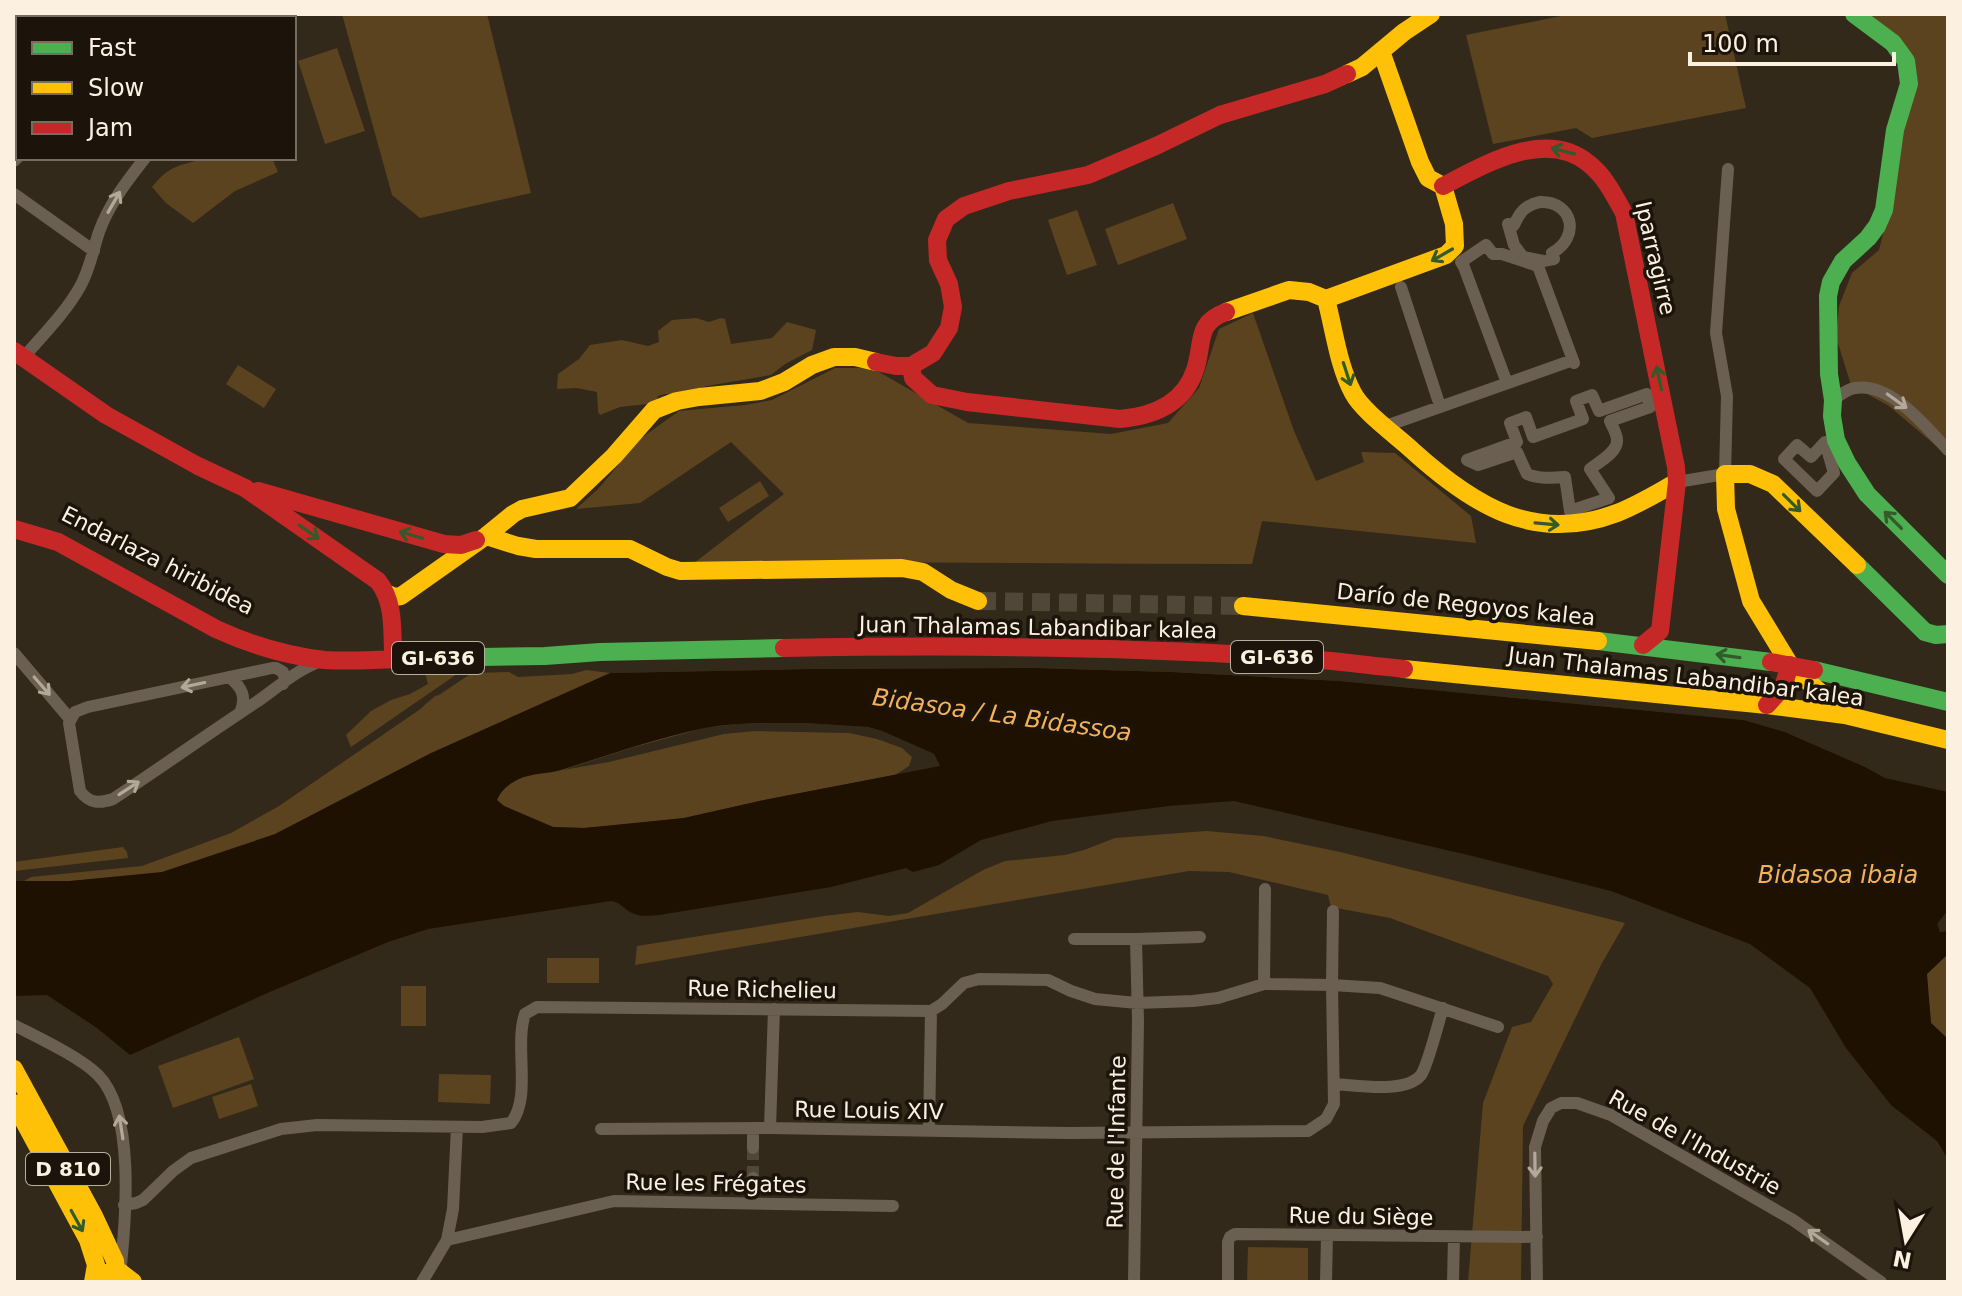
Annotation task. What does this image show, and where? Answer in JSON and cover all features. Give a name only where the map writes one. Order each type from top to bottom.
[{"type":"street","points":[[388,594],[401,596],[522,509],[570,498],[614,456],[654,410],[699,397],[760,391],[834,357],[855,357],[911,366],[933,353],[949,328],[953,307],[949,284],[938,260],[937,240],[946,219],[953,212],[1009,191],[1088,175],[1220,115],[1325,84],[1362,67],[1431,14]]},
{"type":"street","points":[[1854,14],[1893,43],[1906,61],[1909,84],[1895,130],[1884,210],[1868,238],[1843,261],[1831,282],[1828,296],[1829,374],[1836,440],[1867,494],[1948,575]]},
{"type":"street","points":[[911,366],[913,378],[932,395],[967,402],[1120,419],[1143,417],[1166,407],[1185,389],[1195,371],[1204,329],[1213,317],[1289,290],[1309,292],[1326,299],[1450,253],[1455,245],[1454,225],[1443,186],[1428,178],[1420,162],[1381,51]]},
{"type":"street","name":"Iparragirre","points":[[1443,186],[1478,168],[1535,148],[1553,148],[1587,160],[1616,194],[1624,213],[1674,453],[1677,482],[1660,631]]},
{"type":"street","points":[[143,160],[107,214],[80,287],[55,320],[19,354],[106,415],[198,466],[245,488],[444,544],[461,545],[486,536],[518,547],[539,549],[630,549],[666,568],[680,571],[902,568],[923,572],[951,590],[978,601]]},
{"type":"street","points":[[1728,169],[1716,333],[1727,396],[1726,509],[1751,601],[1788,680],[1767,705]]},
{"type":"street","points":[[14,194],[94,251]]},
{"type":"street","points":[[1547,202],[1557,205],[1568,217],[1571,229],[1564,245],[1552,253],[1554,259],[1543,261],[1523,257],[1514,245],[1508,224],[1514,225],[1520,213],[1532,204],[1547,202]]},
{"type":"street","points":[[1386,426],[1573,362],[1538,266],[1493,254],[1486,245],[1461,262],[1507,383]]},
{"type":"street","points":[[1401,287],[1438,400]]},
{"type":"street","points":[[1326,299],[1354,396],[1415,453],[1477,503],[1517,520],[1579,525],[1614,515],[1677,482],[1725,474],[1760,475],[1773,484],[1925,632],[1948,634]]},
{"type":"street","points":[[1833,400],[1846,390],[1858,387],[1887,394],[1909,410],[1948,450]]},
{"type":"street","points":[[1647,394],[1650,407],[1610,421],[1617,445],[1590,469],[1609,498],[1570,511],[1565,477],[1533,477],[1527,474],[1517,452],[1478,465],[1467,460],[1517,442],[1510,423],[1518,419],[1526,417],[1533,437],[1583,419],[1576,401],[1592,395],[1599,411],[1647,394]]},
{"type":"street","points":[[1825,442],[1834,473],[1817,491],[1784,459],[1797,445],[1811,457],[1825,442]]},
{"type":"street","points":[[245,488],[378,581],[388,594],[391,606],[393,651]]},
{"type":"street","name":"Endarlaza hiribidea","points":[[14,520],[50,530],[221,622],[277,647]]},
{"type":"street","name":"Endarlaza hiribidea","points":[[14,529],[58,542],[236,638],[277,647]]},
{"type":"street","name":"Darío de Regoyos kalea","points":[[1243,606],[1684,650],[1814,670],[1948,702]]},
{"type":"street","points":[[1643,645],[1660,631],[1684,650]]},
{"type":"street","name":"Juan Thalamas Labandibar kalea","points":[[277,647],[600,652]]},
{"type":"street","name":"Juan Thalamas Labandibar kalea","points":[[277,647],[297,656],[328,660],[806,648],[1012,647],[1203,652],[1767,705],[1845,715],[1948,740]]},
{"type":"street","points":[[14,653],[70,719]]},
{"type":"street","points":[[283,684],[283,672],[276,668],[75,712],[69,723],[80,791],[86,799],[103,802],[113,799],[188,750],[283,684],[309,665],[328,660]]},
{"type":"street","points":[[1781,664],[1845,715]]},
{"type":"street","points":[[229,677],[243,692],[240,713]]},
{"type":"street","points":[[1264,984],[1265,889]]},
{"type":"street","name":"Rue Louis XIV","points":[[601,1129],[1136,1133],[1308,1131],[1326,1119],[1334,1104],[1333,911]]},
{"type":"street","points":[[1074,939],[1200,937]]},
{"type":"street","name":"Rue de l'Infante","points":[[1134,1282],[1136,939]]},
{"type":"street","points":[[929,1130],[931,1011],[964,983],[979,979],[1048,980],[1095,999],[1137,1003],[1218,998],[1264,984],[1380,988],[1498,1027]]},
{"type":"street","name":"Rue Richelieu","points":[[124,1205],[143,1200],[191,1158],[281,1129],[317,1125],[482,1127],[511,1123],[518,1115],[521,1088],[522,1024],[525,1014],[537,1007],[931,1011]]},
{"type":"street","points":[[1334,1084],[1391,1087],[1412,1083],[1422,1073],[1443,1008]]},
{"type":"street","points":[[770,1128],[774,1009]]},
{"type":"street","points":[[14,1025],[81,1063],[105,1083],[121,1120],[124,1159],[123,1275],[105,1272],[93,1281]]},
{"type":"street","name":"D 810","points":[[14,1069],[123,1275]]},
{"type":"street","name":"D 810","points":[[14,1103],[88,1240],[96,1265],[93,1281]]},
{"type":"street","name":"Rue de l'Industrie","points":[[1537,1282],[1535,1147],[1543,1121],[1551,1108],[1561,1103],[1577,1103],[1611,1115],[1793,1220],[1881,1282]]},
{"type":"street","points":[[422,1282],[447,1240],[453,1209],[457,1127]]},
{"type":"street","points":[[753,1128],[753,1148]]},
{"type":"street","points":[[751,1203],[753,1178]]},
{"type":"street","name":"Rue les Frégates","points":[[447,1240],[614,1201],[893,1206]]},
{"type":"street","name":"Rue du Siège","points":[[1228,1282],[1228,1242],[1235,1234],[1537,1237]]},
{"type":"street","points":[[1326,1282],[1327,1235]]},
{"type":"street","points":[[1453,1282],[1454,1237]]},
{"type":"shaded area","points":[[342,14],[487,14],[531,193],[420,218],[392,195]]},
{"type":"shaded area","points":[[1571,14],[1725,14],[1746,108],[1592,138],[1576,128],[1493,144],[1466,35]]},
{"type":"shaded area","points":[[1858,14],[1948,14],[1948,456],[1889,406],[1851,385],[1836,337],[1839,306],[1852,273],[1879,250],[1891,203],[1912,71]]},
{"type":"shaded area","points":[[337,48],[365,131],[325,144],[298,61]]},
{"type":"shaded area","points":[[199,160],[273,160],[278,172],[235,191],[193,223],[166,203],[152,187],[170,170]]},
{"type":"shaded area","points":[[1173,203],[1187,239],[1118,265],[1105,229]]},
{"type":"shaded area","points":[[1077,210],[1097,265],[1067,275],[1048,220]]},
{"type":"shaded area","points":[[1253,313],[1294,431],[1316,481],[1364,462],[1361,452],[1395,453],[1471,516],[1476,543],[1262,521],[1252,564],[694,563],[784,494],[731,442],[640,503],[576,509],[599,488],[640,439],[679,411],[772,400],[835,368],[872,368],[968,423],[1111,434],[1168,423],[1199,388],[1219,329]]},
{"type":"shaded area","points":[[696,318],[709,322],[725,319],[731,344],[772,338],[787,322],[816,330],[812,350],[771,375],[679,394],[665,394],[658,396],[656,403],[620,407],[600,415],[597,392],[577,388],[557,389],[558,374],[579,359],[590,345],[622,340],[648,346],[659,342],[658,331],[672,320]]},
{"type":"shaded area","points":[[238,365],[276,389],[264,408],[226,384]]},
{"type":"shaded area","points":[[760,481],[769,496],[728,522],[719,508]]},
{"type":"shaded area","points":[[1035,668],[1340,681],[1744,720],[1785,732],[1863,766],[941,767],[934,754],[868,727],[804,723],[737,724],[704,728],[563,770],[724,734],[755,731],[849,733],[902,748],[912,757],[909,766],[895,775],[684,818],[584,828],[553,827],[504,806],[323,861],[70,881],[24,881],[31,877],[142,866],[231,833],[279,806],[472,673],[509,672],[518,677],[572,674],[586,670],[610,673]]},
{"type":"shaded area","points":[[460,672],[351,747],[346,735],[371,711],[428,684],[425,673]]},
{"type":"shaded area","points":[[1206,831],[1263,836],[1340,852],[1625,923],[1602,963],[1523,1126],[1521,1282],[1468,1282],[1483,1103],[1512,1027],[1531,1022],[1553,984],[1548,976],[1390,918],[1331,907],[1328,895],[1229,872],[1189,871],[635,965],[637,946],[824,916],[858,912],[889,916],[908,913],[983,870],[1005,861],[1065,855],[1115,838]]},
{"type":"shaded area","points":[[123,847],[128,858],[14,871],[14,862]]},
{"type":"shaded area","points":[[1948,954],[1948,1039],[1931,1023],[1926,974]]},
{"type":"shaded area","points":[[547,958],[599,958],[599,983],[547,983]]},
{"type":"shaded area","points":[[401,986],[426,986],[426,1026],[401,1026]]},
{"type":"shaded area","points":[[239,1037],[254,1079],[173,1108],[158,1066]]},
{"type":"shaded area","points":[[439,1074],[491,1075],[490,1104],[438,1102]]},
{"type":"shaded area","points":[[251,1084],[258,1106],[219,1119],[212,1097]]},
{"type":"shaded area","points":[[1248,1247],[1308,1248],[1308,1282],[1247,1282]]},
{"type":"water","name":"Bidasoa ibaia","points":[[1035,668],[1340,681],[1744,720],[1785,732],[1885,778],[1948,792],[1948,910],[1937,924],[1940,932],[1948,931],[1948,954],[1927,974],[1931,1023],[1948,1039],[1948,1159],[1937,1141],[1891,1105],[1846,1048],[1810,988],[1750,944],[1611,891],[1234,801],[1052,821],[981,840],[939,865],[913,872],[906,868],[831,887],[659,915],[636,915],[611,901],[428,929],[388,942],[272,991],[130,1055],[97,1028],[47,995],[14,996],[14,881],[70,881],[162,872],[275,834],[431,753],[610,673]],"holes":[[[767,723],[868,727],[934,754],[940,766],[684,818],[584,828],[553,827],[497,800],[506,787],[524,777],[561,770],[705,728]]]},
{"type":"tunnel","points":[[978,601],[1243,606]]},
{"type":"tunnel","points":[[753,1148],[753,1178]]},
{"type":"traffic: fast","points":[[1854,14],[1893,43],[1906,61],[1909,84],[1895,130],[1884,210],[1868,238],[1843,261],[1831,282],[1828,296],[1829,374],[1836,440],[1867,494],[1948,575]]},
{"type":"traffic: fast","points":[[1857,565],[1925,632],[1948,634]]},
{"type":"traffic: fast","points":[[1598,641],[1771,662]]},
{"type":"traffic: fast","points":[[419,658],[784,648]]},
{"type":"traffic: fast","points":[[1814,670],[1948,702]]},
{"type":"traffic: slow","points":[[1347,74],[1362,67],[1431,14]]},
{"type":"traffic: slow","points":[[1381,51],[1420,162],[1428,178],[1443,186]]},
{"type":"traffic: slow","points":[[1226,312],[1289,290],[1309,292],[1326,299],[1446,255],[1455,246],[1454,224],[1443,186]]},
{"type":"traffic: slow","points":[[1326,299],[1344,371],[1353,393],[1364,408],[1437,471],[1483,503],[1533,522],[1559,524],[1587,521],[1625,510],[1677,482]]},
{"type":"traffic: slow","points":[[388,594],[401,596],[522,509],[570,498],[614,456],[654,410],[699,397],[760,391],[834,357],[855,357],[876,362]]},
{"type":"traffic: slow","points":[[1845,715],[1790,665],[1751,601],[1726,509],[1725,474],[1750,474],[1773,484],[1857,565]]},
{"type":"traffic: slow","points":[[486,536],[536,549],[630,549],[680,571],[902,568],[923,572],[951,590],[978,601]]},
{"type":"traffic: slow","points":[[1243,606],[1598,641]]},
{"type":"traffic: slow","points":[[1404,669],[1845,715],[1948,740]]},
{"type":"traffic: slow","points":[[14,1069],[94,1216],[115,1261],[116,1271]]},
{"type":"traffic: slow","points":[[14,1103],[88,1240],[96,1265],[93,1282]]},
{"type":"traffic: slow","points":[[103,1273],[120,1272],[133,1282]]},
{"type":"traffic: jam","points":[[876,362],[911,366],[933,353],[949,328],[953,307],[949,284],[938,260],[937,240],[946,219],[964,206],[1009,191],[1088,175],[1220,115],[1325,84],[1347,74]]},
{"type":"traffic: jam","points":[[1443,186],[1496,160],[1534,149],[1553,149],[1571,153],[1594,168],[1609,186],[1624,213],[1677,482],[1660,631],[1643,645]]},
{"type":"traffic: jam","points":[[911,366],[913,378],[932,395],[967,402],[1120,419],[1144,415],[1166,406],[1183,392],[1195,370],[1205,328],[1226,312]]},
{"type":"traffic: jam","points":[[14,351],[106,415],[245,488],[378,581],[390,606],[393,651]]},
{"type":"traffic: jam","points":[[258,491],[444,544],[461,545],[476,540]]},
{"type":"traffic: jam","points":[[14,529],[58,542],[216,629],[256,645],[325,660],[419,658]]},
{"type":"traffic: jam","points":[[784,648],[971,647],[1158,651],[1298,658],[1404,669]]},
{"type":"traffic: jam","points":[[1771,662],[1814,670]]},
{"type":"traffic: jam","points":[[1767,705],[1783,687],[1790,665]]},
{"type":"water label","name":"Bidasoa / La Bidassoa","points":[[1002,715]]}]
